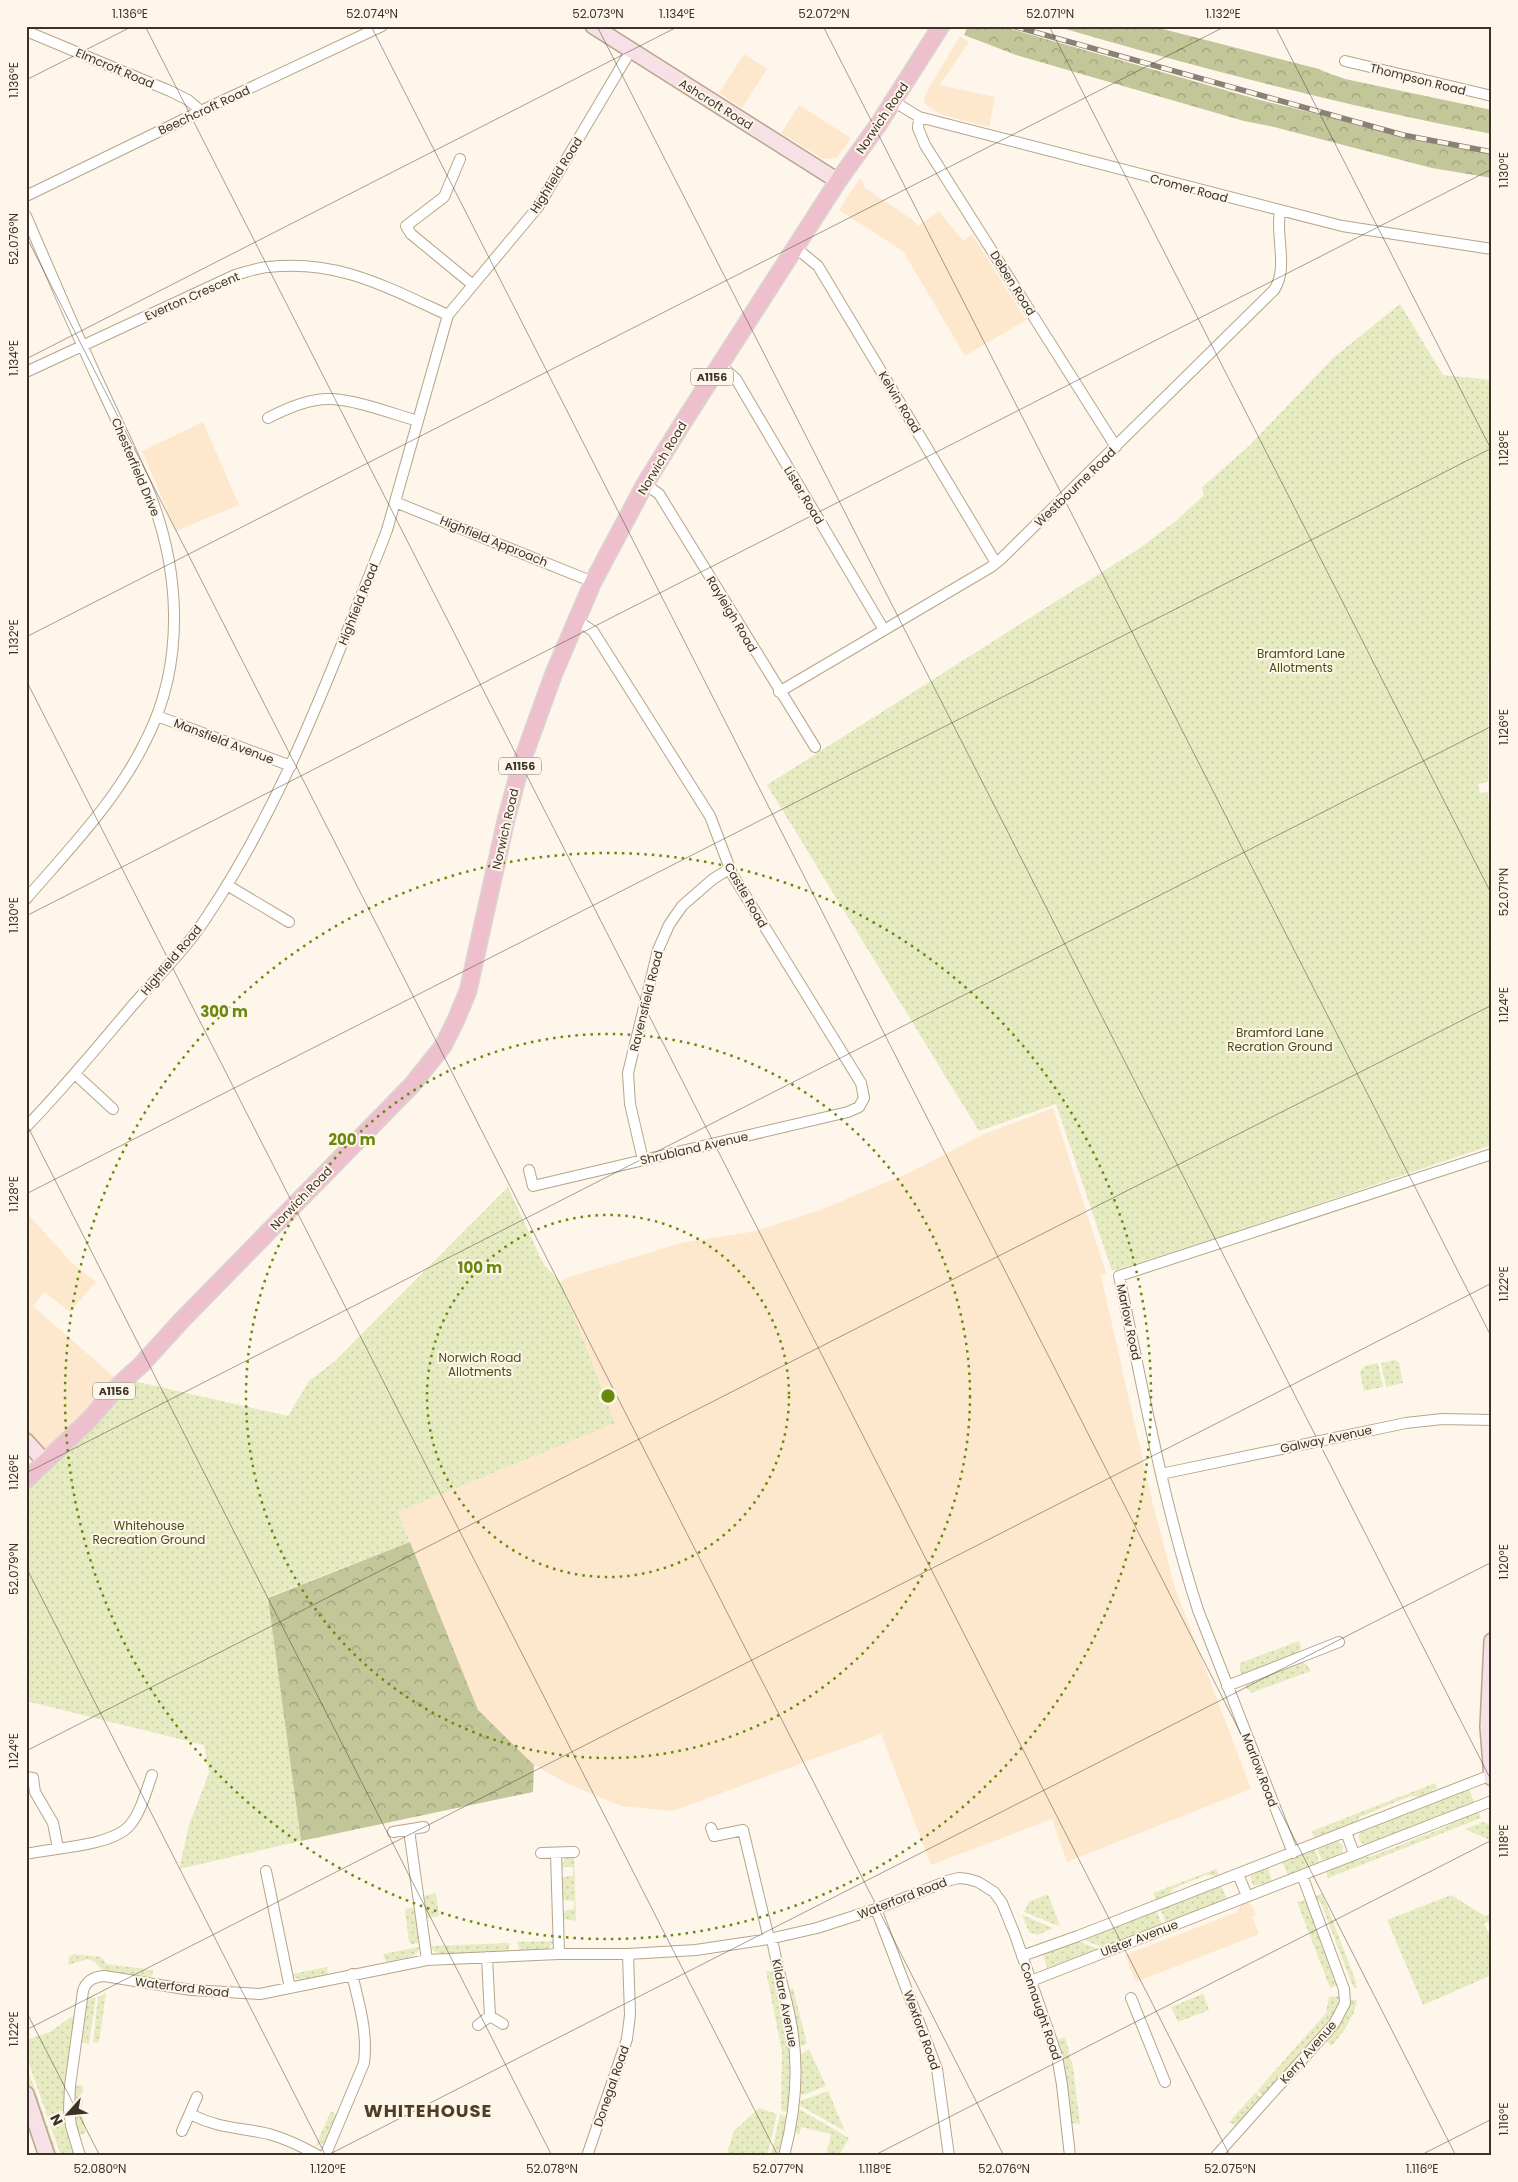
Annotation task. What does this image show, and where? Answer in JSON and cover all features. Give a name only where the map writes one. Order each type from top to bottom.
[{"type":"main road","name":"Norwich Road","points":[[26,1480],[88,1421],[120,1383],[141,1365],[182,1320],[412,1085],[443,1046],[462,1009],[471,981],[506,820],[526,749],[554,673],[593,582],[645,484],[719,364],[941,26]]},
{"type":"street","name":"Beechcroft Road","points":[[26,196],[201,110],[382,26]]},
{"type":"street","name":"Ashcroft Road","points":[[593,26],[838,181]]},
{"type":"street","name":"Elmcroft Road","points":[[26,31],[170,91],[188,100],[201,110]]},
{"type":"street","name":"Highfield Road","points":[[26,1127],[183,948],[207,917],[227,886],[291,766],[375,562],[395,502],[448,315],[538,208],[631,50]]},
{"type":"street","name":"Thompson Road","points":[[1344,61],[1492,96]]},
{"type":"street","name":"Cromer Road","points":[[893,101],[919,117],[1280,212],[1356,229],[1492,249]]},
{"type":"street","name":"Deben Road","points":[[919,117],[918,128],[925,145],[1116,447]]},
{"type":"street","points":[[460,159],[444,197],[406,226],[411,234],[473,285]]},
{"type":"street","name":"Westbourne Road","points":[[779,692],[996,563],[1274,290],[1281,274],[1278,224],[1280,212]]},
{"type":"street","name":"Chesterfield Drive","points":[[26,216],[82,346],[147,488],[168,554],[174,598],[174,641],[165,691],[157,716],[136,760],[122,783],[84,832],[26,898]]},
{"type":"street","name":"Kelvin Road","points":[[796,248],[818,266],[996,563]]},
{"type":"street","name":"Everton Crescent","points":[[26,372],[235,275],[266,267],[301,265],[333,268],[358,275],[448,315]]},
{"type":"street","name":"Lister Road","points":[[719,364],[736,379],[884,630]]},
{"type":"street","points":[[268,418],[284,409],[316,400],[332,399],[348,401],[418,422]]},
{"type":"street","name":"Rayleigh Road","points":[[645,484],[659,494],[814,747]]},
{"type":"street","name":"Highfield Approach","points":[[395,502],[593,582]]},
{"type":"street","name":"Castle Road","points":[[576,620],[593,630],[710,816],[729,869],[861,1083],[864,1098]]},
{"type":"street","name":"Mansfield Avenue","points":[[157,716],[291,766]]},
{"type":"street","name":"Ravensfield Road","points":[[643,1160],[630,1104],[628,1073],[658,950],[669,925],[682,906],[713,878],[729,869]]},
{"type":"street","points":[[227,886],[289,922]]},
{"type":"street","points":[[74,1074],[113,1109]]},
{"type":"street","name":"Shrubland Avenue","points":[[529,1170],[533,1186],[848,1112],[859,1107],[864,1098]]},
{"type":"street","name":"Marlow Road","points":[[1293,1853],[1190,1584],[1161,1474],[1119,1276],[1492,1154]]},
{"type":"street","name":"Galway Avenue","points":[[1161,1474],[1406,1423],[1442,1419],[1492,1420]]},
{"type":"street","points":[[26,1441],[45,1462]]},
{"type":"street","points":[[1491,1777],[1488,1718],[1492,1641]]},
{"type":"street","points":[[1228,1686],[1339,1642]]},
{"type":"street","points":[[26,1854],[111,1838],[126,1830],[132,1823],[152,1776]]},
{"type":"street","name":"Ulster Avenue","points":[[1022,1956],[1491,1777]]},
{"type":"street","points":[[26,1778],[33,1778],[35,1792],[53,1823],[58,1848]]},
{"type":"street","name":"Ulster Avenue","points":[[1031,1981],[1492,1801]]},
{"type":"street","points":[[393,1832],[424,1827]]},
{"type":"street","points":[[711,1828],[714,1836],[744,1830],[771,1939]]},
{"type":"street","points":[[409,1830],[427,1960]]},
{"type":"street","points":[[1346,1832],[1354,1854]]},
{"type":"street","points":[[540,1853],[574,1852]]},
{"type":"street","points":[[556,1853],[558,1954]]},
{"type":"street","points":[[266,1871],[290,1988]]},
{"type":"street","points":[[1238,1874],[1247,1896]]},
{"type":"street","name":"Kerry Avenue","points":[[1216,2156],[1334,2024],[1345,2002],[1344,1989],[1302,1875]]},
{"type":"street","name":"Waterford Road","points":[[80,2156],[69,2117],[71,2080],[83,1991],[85,1985],[91,1980],[104,1976],[191,1990],[260,1994],[427,1960],[696,1950],[771,1939],[818,1928],[959,1878],[978,1882],[994,1892],[1002,1903],[1022,1956]]},
{"type":"street","name":"Wexford Road","points":[[876,1909],[937,2069],[950,2156]]},
{"type":"street","name":"Kildare Avenue","points":[[771,1939],[791,2020],[796,2062],[795,2106],[784,2156]]},
{"type":"street","name":"Donegal Road","points":[[587,2156],[627,2039],[630,2015],[628,1954]]},
{"type":"street","name":"Connaught Road","points":[[1022,1956],[1052,2038],[1060,2070],[1070,2156]]},
{"type":"street","points":[[487,1957],[490,2016]]},
{"type":"street","points":[[325,2156],[364,2062],[366,2050],[365,2026],[352,1974]]},
{"type":"street","points":[[1131,1998],[1165,2082]]},
{"type":"street","points":[[490,2016],[503,2024]]},
{"type":"street","points":[[478,2025],[490,2016]]},
{"type":"street","points":[[26,2094],[47,2156]]},
{"type":"street","points":[[182,2131],[197,2098]]},
{"type":"street","points":[[190,2114],[222,2127],[282,2138],[319,2156]]},
{"type":"shaded area","points":[[960,36],[969,42],[940,85],[995,97],[989,127],[940,114],[926,105],[924,99]]},
{"type":"shaded area","points":[[744,54],[767,69],[742,108],[719,93]]},
{"type":"shaded area","points":[[799,105],[851,138],[837,158],[823,159],[781,133]]},
{"type":"shaded area","points":[[860,178],[865,188],[913,220],[918,226],[939,211],[963,241],[972,234],[1026,320],[965,356],[903,251],[839,210]]},
{"type":"shaded area","points":[[203,422],[239,505],[176,531],[142,451]]},
{"type":"shaded area","points":[[1053,1108],[1106,1273],[1101,1276],[1152,1500],[1175,1588],[1251,1789],[1067,1862],[1052,1819],[931,1865],[881,1734],[673,1811],[621,1806],[566,1783],[534,1765],[478,1710],[398,1512],[614,1423],[561,1282],[566,1278],[681,1243],[756,1231],[820,1210],[911,1172],[982,1135]]},
{"type":"shaded area","points":[[26,1212],[71,1262],[96,1282],[70,1312],[44,1292],[33,1306],[121,1383],[45,1462],[26,1441]]},
{"type":"shaded area","points":[[1242,1902],[1248,1902],[1254,1909],[1256,1915],[1252,1917],[1259,1934],[1136,1982],[1125,1955],[1237,1912]]},
{"type":"green space","points":[[968,26],[1000,26],[1260,100],[1375,128],[1492,152],[1492,178],[1432,168],[1244,121],[1016,55],[964,35]]},
{"type":"green space","points":[[1055,26],[1151,26],[1319,69],[1345,79],[1492,110],[1492,134],[1327,99],[1163,57]]},
{"type":"green space","name":"Bramford Lane Allotments","points":[[1400,304],[1443,375],[1492,380],[1492,589],[1488,685],[1488,782],[1478,784],[1480,793],[1488,792],[1492,865],[1492,1145],[1229,1234],[1112,1271],[1056,1104],[979,1131],[767,785],[1137,550],[1176,521],[1204,495],[1202,487],[1248,447],[1333,358]]},
{"type":"green space","points":[[508,1187],[544,1265],[561,1282],[615,1423],[398,1512],[410,1542],[268,1597],[301,1841],[179,1869],[189,1825],[209,1773],[204,1745],[26,1701],[26,1480],[125,1379],[288,1416],[309,1381],[335,1361]]},
{"type":"green space","points":[[1395,1360],[1399,1362],[1403,1383],[1386,1387],[1381,1363]]},
{"type":"green space","points":[[1378,1363],[1383,1387],[1364,1391],[1360,1372],[1364,1366]]},
{"type":"green space","points":[[410,1542],[478,1710],[534,1765],[533,1792],[301,1841],[268,1598]]},
{"type":"green space","points":[[1299,1641],[1301,1648],[1296,1655],[1243,1676],[1240,1672],[1240,1663]]},
{"type":"green space","points":[[1299,1662],[1306,1664],[1311,1671],[1251,1693],[1246,1687],[1246,1682]]},
{"type":"green space","points":[[1435,1783],[1437,1788],[1432,1790],[1433,1793],[1424,1797],[1410,1796],[1360,1817],[1354,1825],[1315,1840],[1312,1831]]},
{"type":"green space","points":[[1469,1789],[1474,1802],[1368,1844],[1363,1844],[1359,1840],[1359,1834],[1363,1830]]},
{"type":"green space","points":[[1478,1811],[1481,1818],[1328,1878],[1325,1870],[1359,1856],[1370,1857],[1448,1826],[1457,1819]]},
{"type":"green space","points":[[1483,1822],[1492,1826],[1492,1841],[1465,1829]]},
{"type":"green space","points":[[1337,1841],[1343,1845],[1342,1853],[1322,1861],[1317,1848]]},
{"type":"green space","points":[[1315,1849],[1319,1862],[1288,1875],[1282,1862]]},
{"type":"green space","points":[[574,1856],[576,1921],[563,1919],[563,1911],[574,1909],[574,1901],[563,1900],[562,1877],[573,1876],[573,1867],[561,1867],[565,1858]]},
{"type":"green space","points":[[1268,1867],[1272,1881],[1254,1886],[1251,1881],[1251,1875]]},
{"type":"green space","points":[[1216,1869],[1219,1876],[1206,1875],[1174,1888],[1167,1897],[1157,1901],[1153,1893]]},
{"type":"green space","points":[[1221,1885],[1227,1899],[1166,1923],[1160,1909]]},
{"type":"green space","points":[[436,1893],[439,1916],[429,1918],[426,1916],[423,1896]]},
{"type":"green space","points":[[1322,1893],[1357,1988],[1353,1987],[1321,1903],[1314,1897]]},
{"type":"green space","points":[[1048,1894],[1060,1926],[1024,1912],[1029,1902]]},
{"type":"green space","points":[[1451,1895],[1485,1916],[1492,1913],[1492,1920],[1484,1924],[1492,1939],[1492,1975],[1423,2005],[1387,1920]]},
{"type":"green space","points":[[1304,1900],[1337,1980],[1338,1985],[1330,1988],[1297,1902]]},
{"type":"green space","points":[[405,1909],[415,1909],[419,1943],[412,1944],[409,1942]]},
{"type":"green space","points":[[1156,1910],[1162,1924],[1103,1948],[1082,1939]]},
{"type":"green space","points":[[1022,1915],[1053,1928],[1038,1935],[1029,1932]]},
{"type":"green space","points":[[554,1941],[552,1945],[544,1950],[534,1951],[520,1951],[517,1942]]},
{"type":"green space","points":[[1078,1941],[1098,1949],[1047,1968],[1043,1955]]},
{"type":"green space","points":[[510,1943],[508,1952],[441,1954],[435,1952],[430,1946]]},
{"type":"green space","points":[[420,1947],[417,1953],[410,1957],[386,1962],[383,1954]]},
{"type":"green space","points":[[73,1954],[101,1957],[107,1964],[153,1970],[152,1976],[150,1975],[149,1979],[103,1971],[95,1962],[88,1959],[68,1965],[69,1957]]},
{"type":"green space","points":[[327,1967],[328,1975],[304,1980],[292,1974]]},
{"type":"green space","points":[[766,1971],[775,1972],[788,2028],[791,2058],[790,2111],[788,2112],[781,2111],[782,2052]]},
{"type":"green space","points":[[793,1988],[807,2044],[802,2046],[798,2044],[788,1990]]},
{"type":"green space","points":[[106,1993],[99,2043],[93,2042],[98,1997]]},
{"type":"green space","points":[[1203,1994],[1209,2010],[1178,2022],[1171,2007]]},
{"type":"green space","points":[[1340,1996],[1337,2007],[1330,2019],[1309,2048],[1264,2096],[1257,2091],[1326,2013],[1329,1997]]},
{"type":"green space","points":[[89,1997],[96,1998],[89,2044],[80,2040],[87,1999]]},
{"type":"green space","points":[[1357,2000],[1350,2020],[1344,2031],[1331,2046],[1325,2039],[1348,2001]]},
{"type":"green space","points":[[71,2017],[75,2017],[64,2111],[61,2111],[62,2122],[65,2122],[75,2156],[61,2156],[26,2055],[26,2040],[50,2032]]},
{"type":"green space","points":[[1065,2037],[1073,2067],[1080,2124],[1070,2123],[1066,2073],[1057,2040]]},
{"type":"green space","points":[[809,2049],[826,2086],[803,2095],[800,2093],[800,2055]]},
{"type":"green space","points":[[26,2064],[58,2156],[52,2156],[26,2080]]},
{"type":"green space","points":[[83,2085],[82,2110],[86,2133],[78,2136],[74,2117],[74,2087]]},
{"type":"green space","points":[[828,2091],[845,2131],[799,2105],[800,2101]]},
{"type":"green space","points":[[1256,2092],[1262,2098],[1237,2126],[1229,2122]]},
{"type":"green space","points":[[759,2108],[777,2114],[767,2156],[726,2156],[734,2131]]},
{"type":"green space","points":[[799,2109],[849,2138],[839,2156],[826,2156],[831,2134],[801,2127],[799,2135],[795,2131]]},
{"type":"green space","points":[[331,2111],[338,2116],[326,2141],[315,2147]]},
{"type":"green space","points":[[780,2114],[789,2117],[779,2156],[771,2156]]},
{"type":"railway","points":[[1013,26],[1403,135],[1492,152]]},
{"type":"district","name":"WHITEHOUSE","points":[[428,2110]]},
{"type":"park label","name":"Bramford Lane Recration Ground","points":[[1280,1039]]},
{"type":"park label","name":"Norwich Road Allotments","points":[[480,1364]]},
{"type":"park label","name":"Whitehouse Recreation Ground","points":[[149,1532]]}]
